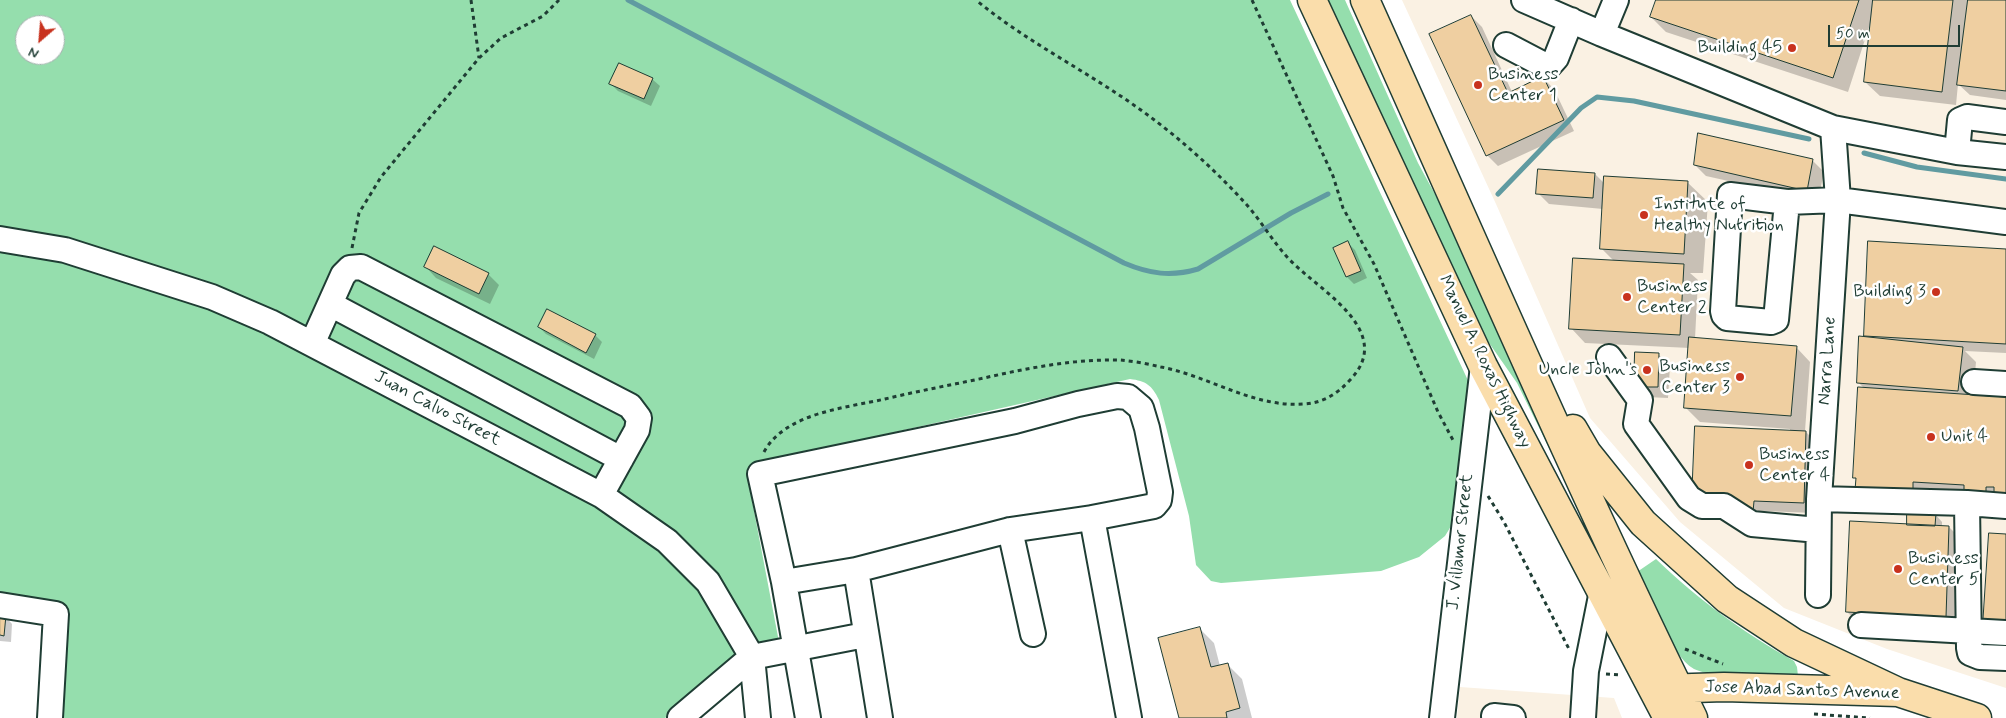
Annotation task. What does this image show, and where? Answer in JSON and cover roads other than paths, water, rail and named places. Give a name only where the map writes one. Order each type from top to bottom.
[{"type":"main road","name":"Manuel A. Roxas Highway","points":[[1312,0],[1483,366],[1602,591],[1666,689],[1693,718]]},
{"type":"main road","name":"Manuel A. Roxas Highway","points":[[1365,0],[1619,564],[1666,689],[1668,718]]},
{"type":"main road","points":[[1512,328],[1587,453],[1643,523],[1726,600],[1794,643],[1898,692]]},
{"type":"main road","name":"Jose Abad Santos Avenue","points":[[1666,689],[1724,687],[1898,692],[1977,718]]},
{"type":"street","points":[[1524,0],[1602,34],[1833,128],[1956,152],[2006,157]]},
{"type":"street","points":[[1602,34],[1616,0]]},
{"type":"street","points":[[1506,45],[1548,67],[1556,58],[1571,20]]},
{"type":"street","points":[[1956,152],[1960,120],[1967,116],[2006,122]]},
{"type":"street","name":"Narra Lane","points":[[1818,595],[1819,499],[1838,200],[1833,128]]},
{"type":"street","points":[[1787,202],[1776,320],[1771,322],[1727,318],[1724,315],[1724,311],[1730,195],[1787,202],[1838,200],[2006,222]]},
{"type":"street","name":"Juan Calvo Street","points":[[0,239],[66,250],[212,297],[270,322],[602,495],[667,541],[708,582],[752,657],[758,718]]},
{"type":"street","points":[[312,344],[343,275],[350,268],[361,267],[630,406],[638,418],[637,430],[602,495]]},
{"type":"street","points":[[330,304],[621,459]]},
{"type":"street","points":[[1609,357],[1640,400],[1636,424],[1689,498],[1702,506],[1724,506],[1752,524],[1818,530]]},
{"type":"street","name":"J. Villamor Street","points":[[1442,718],[1469,471],[1483,366]]},
{"type":"street","points":[[1974,382],[2006,384]]},
{"type":"street","points":[[784,582],[856,570],[1010,530],[1092,518],[1154,506],[1159,500],[1160,492],[1141,408],[1128,397],[1117,396],[1078,404],[1015,421],[760,474],[784,582],[808,718]]},
{"type":"street","points":[[1819,499],[1967,503],[2006,506]]},
{"type":"street","points":[[1967,503],[1968,648],[1974,656],[2006,658]]},
{"type":"street","points":[[1092,518],[1129,718]]},
{"type":"street","points":[[1010,530],[1034,634]]},
{"type":"street","points":[[856,570],[865,635],[880,718]]},
{"type":"street","points":[[1583,718],[1586,671],[1602,591]]},
{"type":"street","points":[[0,605],[56,614],[50,718]]},
{"type":"street","points":[[1861,625],[2006,633]]},
{"type":"street","points":[[680,718],[752,657],[865,635]]},
{"type":"waterway","points":[[628,0],[1124,263],[1143,270],[1170,274],[1198,269],[1291,213],[1328,194]]},
{"type":"waterway","points":[[1498,194],[1581,108],[1597,97],[1634,101],[1809,139]]},
{"type":"waterway","points":[[1864,153],[1917,167],[2006,179]]},
{"type":"place","name":"Building 45","points":[[1792,48]]},
{"type":"place","name":"Business Center 1","points":[[1478,85]]},
{"type":"place","name":"Institute of Healthy Nutrition","points":[[1644,215]]},
{"type":"place","name":"Building 3","points":[[1936,292]]},
{"type":"place","name":"Business Center 2","points":[[1627,297]]},
{"type":"place","name":"Uncle John's","points":[[1647,370]]},
{"type":"place","name":"Business Center 3","points":[[1740,377]]},
{"type":"place","name":"Unit 4","points":[[1931,437]]},
{"type":"place","name":"Business Center 4","points":[[1749,465]]},
{"type":"place","name":"Business Center 5","points":[[1898,569]]}]
